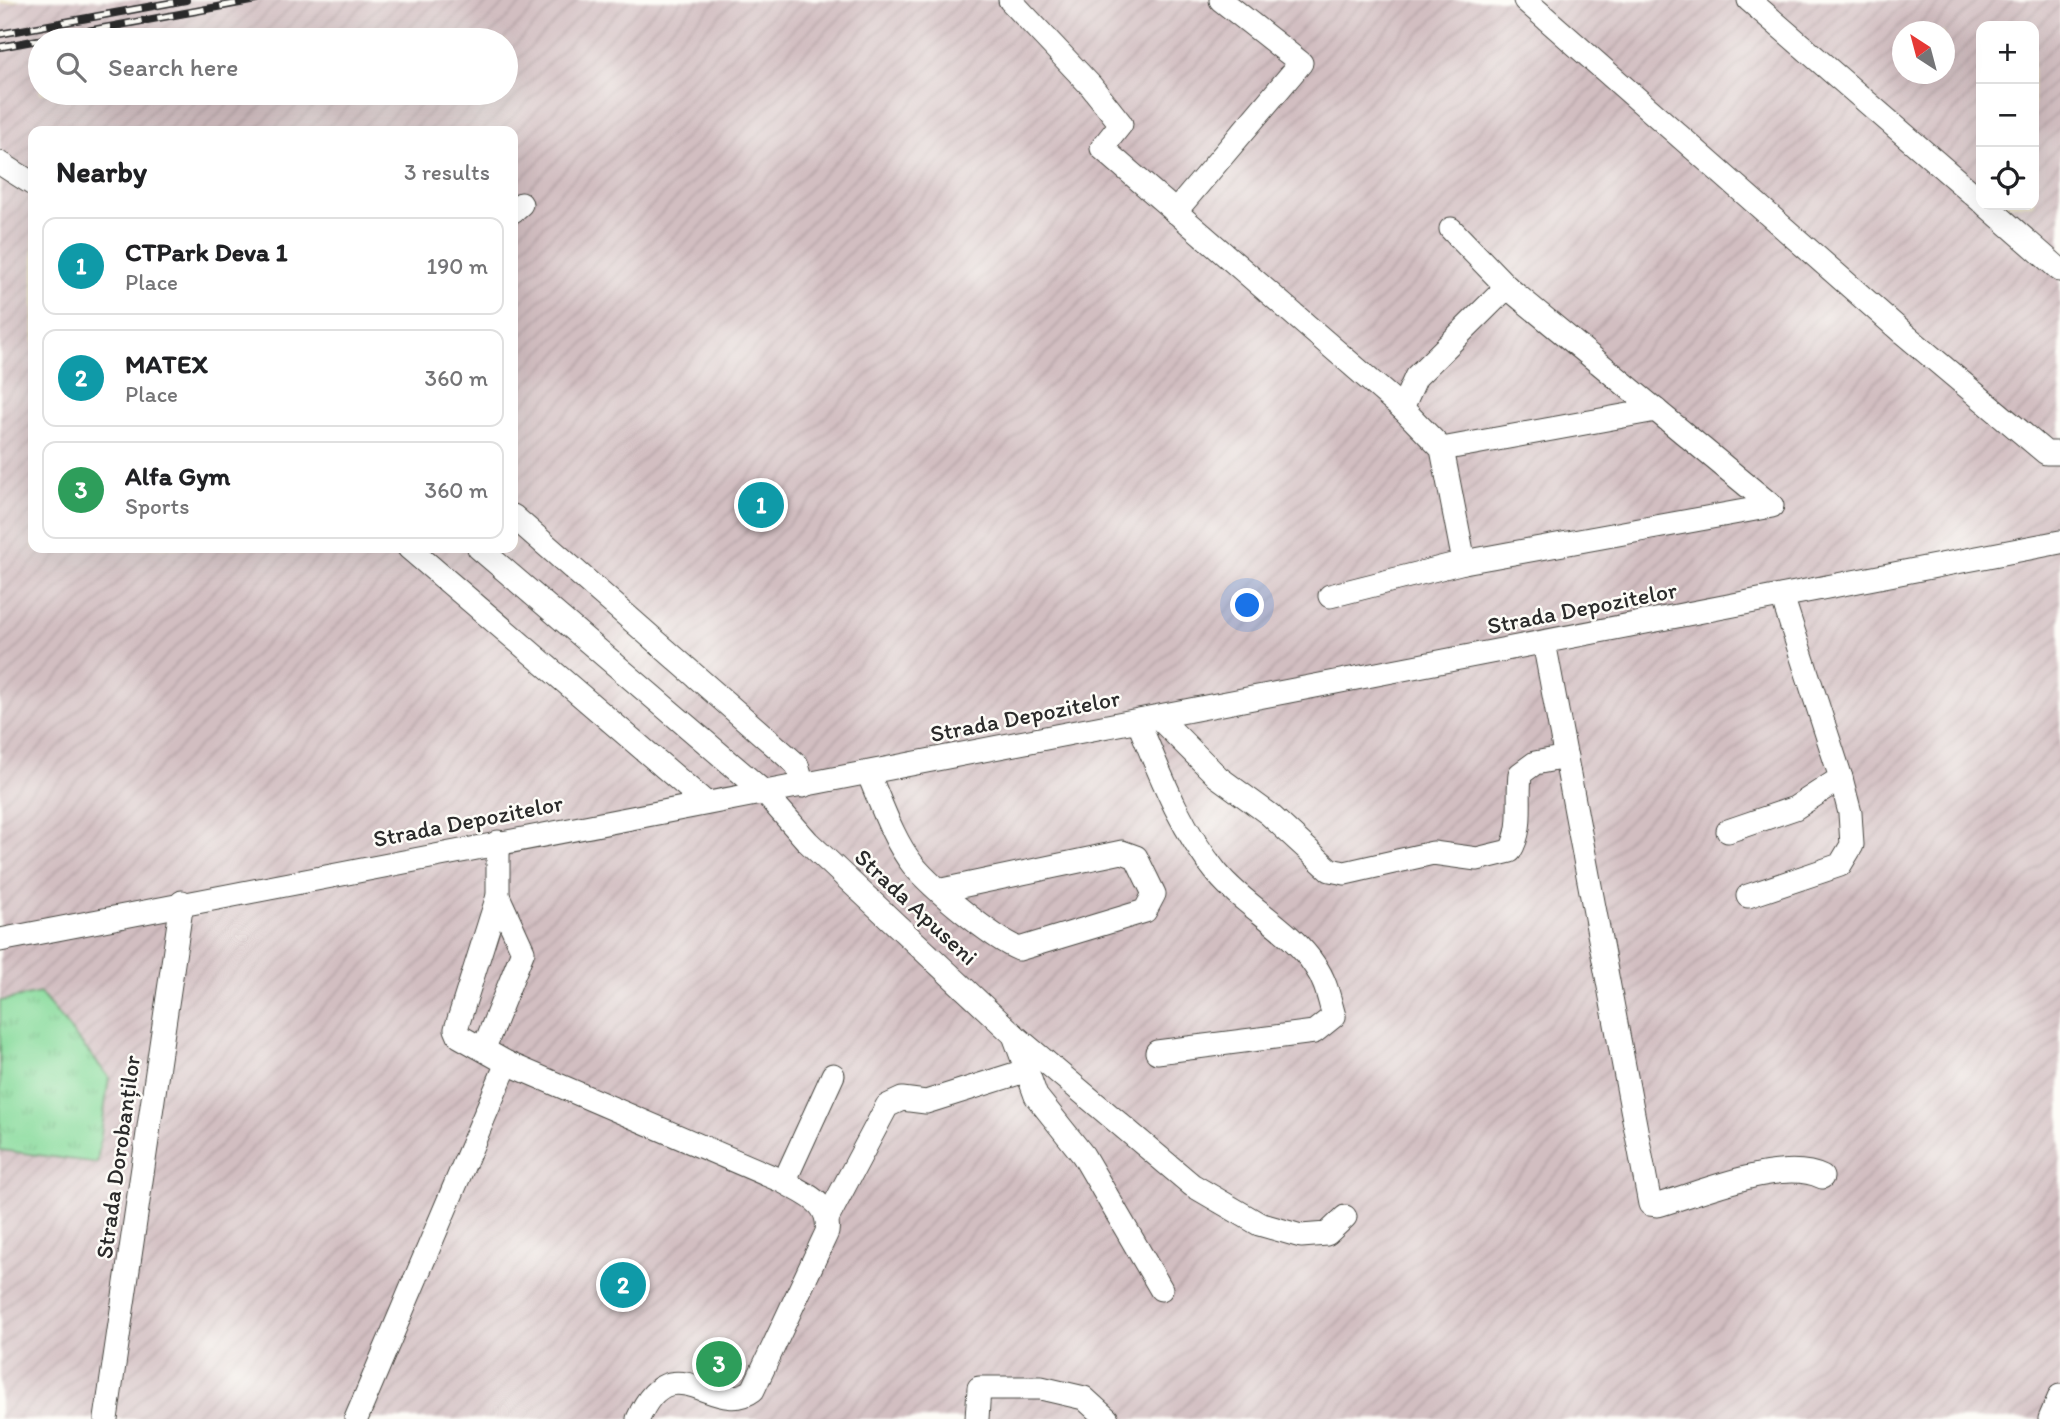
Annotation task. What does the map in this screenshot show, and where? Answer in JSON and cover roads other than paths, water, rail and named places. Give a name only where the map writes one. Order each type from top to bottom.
[{"type":"street","points":[[1010,0],[1091,86],[1121,124],[1102,148],[1402,408],[1442,449],[1464,562]]},
{"type":"street","points":[[1175,212],[1301,63],[1221,0]]},
{"type":"street","points":[[1525,0],[1903,333],[2046,453],[2060,453]]},
{"type":"street","points":[[1749,0],[1976,197]]},
{"type":"street","points":[[0,163],[28,181]]},
{"type":"street","points":[[1992,210],[2060,270]]},
{"type":"street","points":[[1330,596],[1464,562],[1772,506],[1507,287],[1451,229]]},
{"type":"street","points":[[1402,408],[1416,377],[1507,287]]},
{"type":"street","points":[[1442,449],[1656,410]]},
{"type":"street","points":[[518,520],[797,765],[803,786]]},
{"type":"street","name":"Strada Depozitelor","points":[[1,935],[803,786],[2060,542]]},
{"type":"street","points":[[415,553],[706,803]]},
{"type":"street","name":"Strada Apuseni","points":[[485,553],[765,793],[808,842],[1014,1035],[1192,1185],[1237,1213],[1275,1230],[1301,1236],[1327,1234],[1345,1217]]},
{"type":"street","points":[[1748,896],[1840,865],[1852,845],[1850,813],[1841,778],[1782,596]]},
{"type":"street","points":[[1544,642],[1650,1204],[1658,1205],[1779,1169],[1808,1170],[1822,1177]]},
{"type":"street","points":[[1148,719],[1269,814],[1330,870],[1345,873],[1433,853],[1477,859],[1510,851],[1520,835],[1517,799],[1520,774],[1535,763],[1566,757]]},
{"type":"street","points":[[1148,719],[1171,802],[1199,849],[1219,876],[1315,964],[1326,986],[1334,1016],[1314,1032],[1157,1052]]},
{"type":"street","points":[[868,773],[888,820],[913,865],[1001,942],[1019,949],[1145,911],[1154,894],[1136,857],[1122,852],[942,890]]},
{"type":"street","points":[[1728,831],[1795,808],[1841,778]]},
{"type":"street","points":[[498,842],[498,895],[456,1029],[459,1036],[508,1063],[784,1182],[820,1202],[828,1217]]},
{"type":"street","points":[[484,1048],[523,951],[498,895]]},
{"type":"street","name":"Strada Dorobanților","points":[[106,1419],[182,902]]},
{"type":"street","points":[[1014,1035],[1025,1071],[1037,1097],[1083,1155],[1161,1289]]},
{"type":"street","points":[[356,1419],[508,1063]]},
{"type":"street","points":[[638,1419],[651,1396],[674,1383],[684,1382],[731,1398],[743,1396],[753,1390],[827,1233],[828,1217],[887,1106],[902,1099],[926,1102],[1025,1071]]},
{"type":"street","points":[[784,1182],[833,1075]]},
{"type":"street","points":[[976,1419],[979,1388],[1041,1388],[1084,1398],[1107,1419]]},
{"type":"street","points":[[2050,1419],[2060,1396]]},
{"type":"railway","points":[[33,28],[186,0]]},
{"type":"railway","points":[[103,28],[256,0]]},
{"type":"railway","points":[[0,34],[28,29]]},
{"type":"railway","points":[[0,47],[28,42]]},
{"type":"place","name":"CTPark Deva 1","points":[[761,505]]},
{"type":"place","name":"MATEX","points":[[623,1285]]},
{"type":"place","name":"Alfa Gym","points":[[719,1364]]}]
